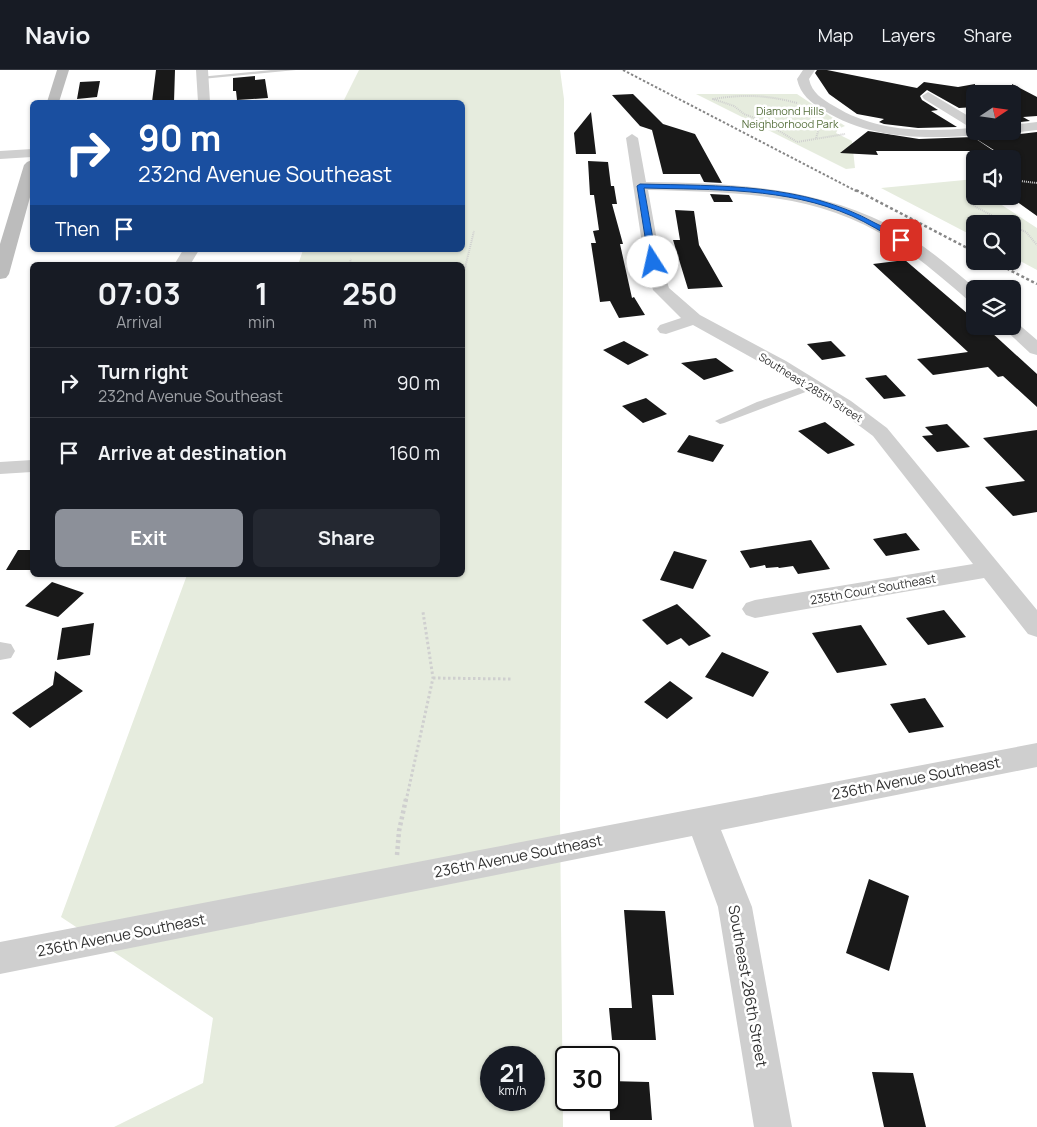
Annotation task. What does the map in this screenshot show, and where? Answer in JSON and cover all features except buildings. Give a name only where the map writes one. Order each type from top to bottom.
[{"type":"street","points":[[54,100],[63,70]]},
{"type":"street","points":[[809,70],[803,79],[804,87],[811,96],[836,115],[850,122],[884,130],[930,134],[966,132]]},
{"type":"street","points":[[202,73],[204,100]]},
{"type":"street","points":[[928,96],[966,119]]},
{"type":"street","points":[[845,134],[861,125]]},
{"type":"street","points":[[1021,127],[1037,126]]},
{"type":"street","points":[[870,139],[884,130]]},
{"type":"street","name":"Southeast 285th Street","points":[[632,138],[653,262],[661,290],[675,304],[694,318],[779,365],[844,406],[880,432],[1037,628]]},
{"type":"street","points":[[0,155],[30,153]]},
{"type":"street","points":[[0,274],[5,243],[28,194],[30,180]]},
{"type":"street","points":[[640,186],[730,188],[782,193],[830,205],[855,214],[901,240],[931,260],[966,289]]},
{"type":"street","points":[[666,329],[694,318]]},
{"type":"street","points":[[1021,335],[1037,349]]},
{"type":"street","points":[[0,468],[30,466]]},
{"type":"street","name":"235th Court Southeast","points":[[755,609],[990,569]]},
{"type":"street","name":"236th Avenue Southeast","points":[[0,958],[1037,755]]},
{"type":"street","name":"Southeast 286th Street","points":[[702,820],[735,907],[773,1127]]},
{"type":"lane","points":[[202,73],[292,70]]},
{"type":"lane","points":[[720,421],[813,386]]},
{"type":"path","points":[[798,104],[770,96],[737,95],[713,99],[734,106],[744,114],[777,129],[797,142],[845,134]]},
{"type":"path","points":[[816,138],[822,120],[820,116]]},
{"type":"path","points":[[1021,181],[1037,183]]},
{"type":"path","points":[[974,205],[991,215]]},
{"type":"path","points":[[1021,230],[1026,232],[1037,245]]},
{"type":"path","points":[[465,268],[474,231]]},
{"type":"path","points":[[394,881],[399,831],[433,678],[423,612]]},
{"type":"path","points":[[433,678],[512,679]]},
{"type":"green space","points":[[359,70],[560,70],[564,99],[560,819],[562,1046],[555,1046],[555,1111],[563,1111],[563,1127],[114,1127],[203,1083],[213,1018],[61,917],[186,577],[465,577],[465,262],[299,262],[302,252],[465,252],[465,100],[344,100]]},
{"type":"green space","name":"Diamond Hills Neighborhood Park","points":[[696,94],[797,94],[845,126],[838,129],[836,133],[852,141],[855,168],[846,169]]},
{"type":"green space","points":[[966,180],[966,205],[1002,205],[1017,215],[966,215],[966,232],[881,188]]},
{"type":"green space","points":[[1021,218],[1037,228],[1037,270],[1021,261]]},
{"type":"railway","points":[[623,70],[858,192]]},
{"type":"railway","points":[[856,190],[966,247]]},
{"type":"railway","points":[[1010,270],[1037,284]]},
{"type":"route","points":[[653,262],[640,186],[730,188],[782,193],[830,205],[855,214],[901,240]]}]
